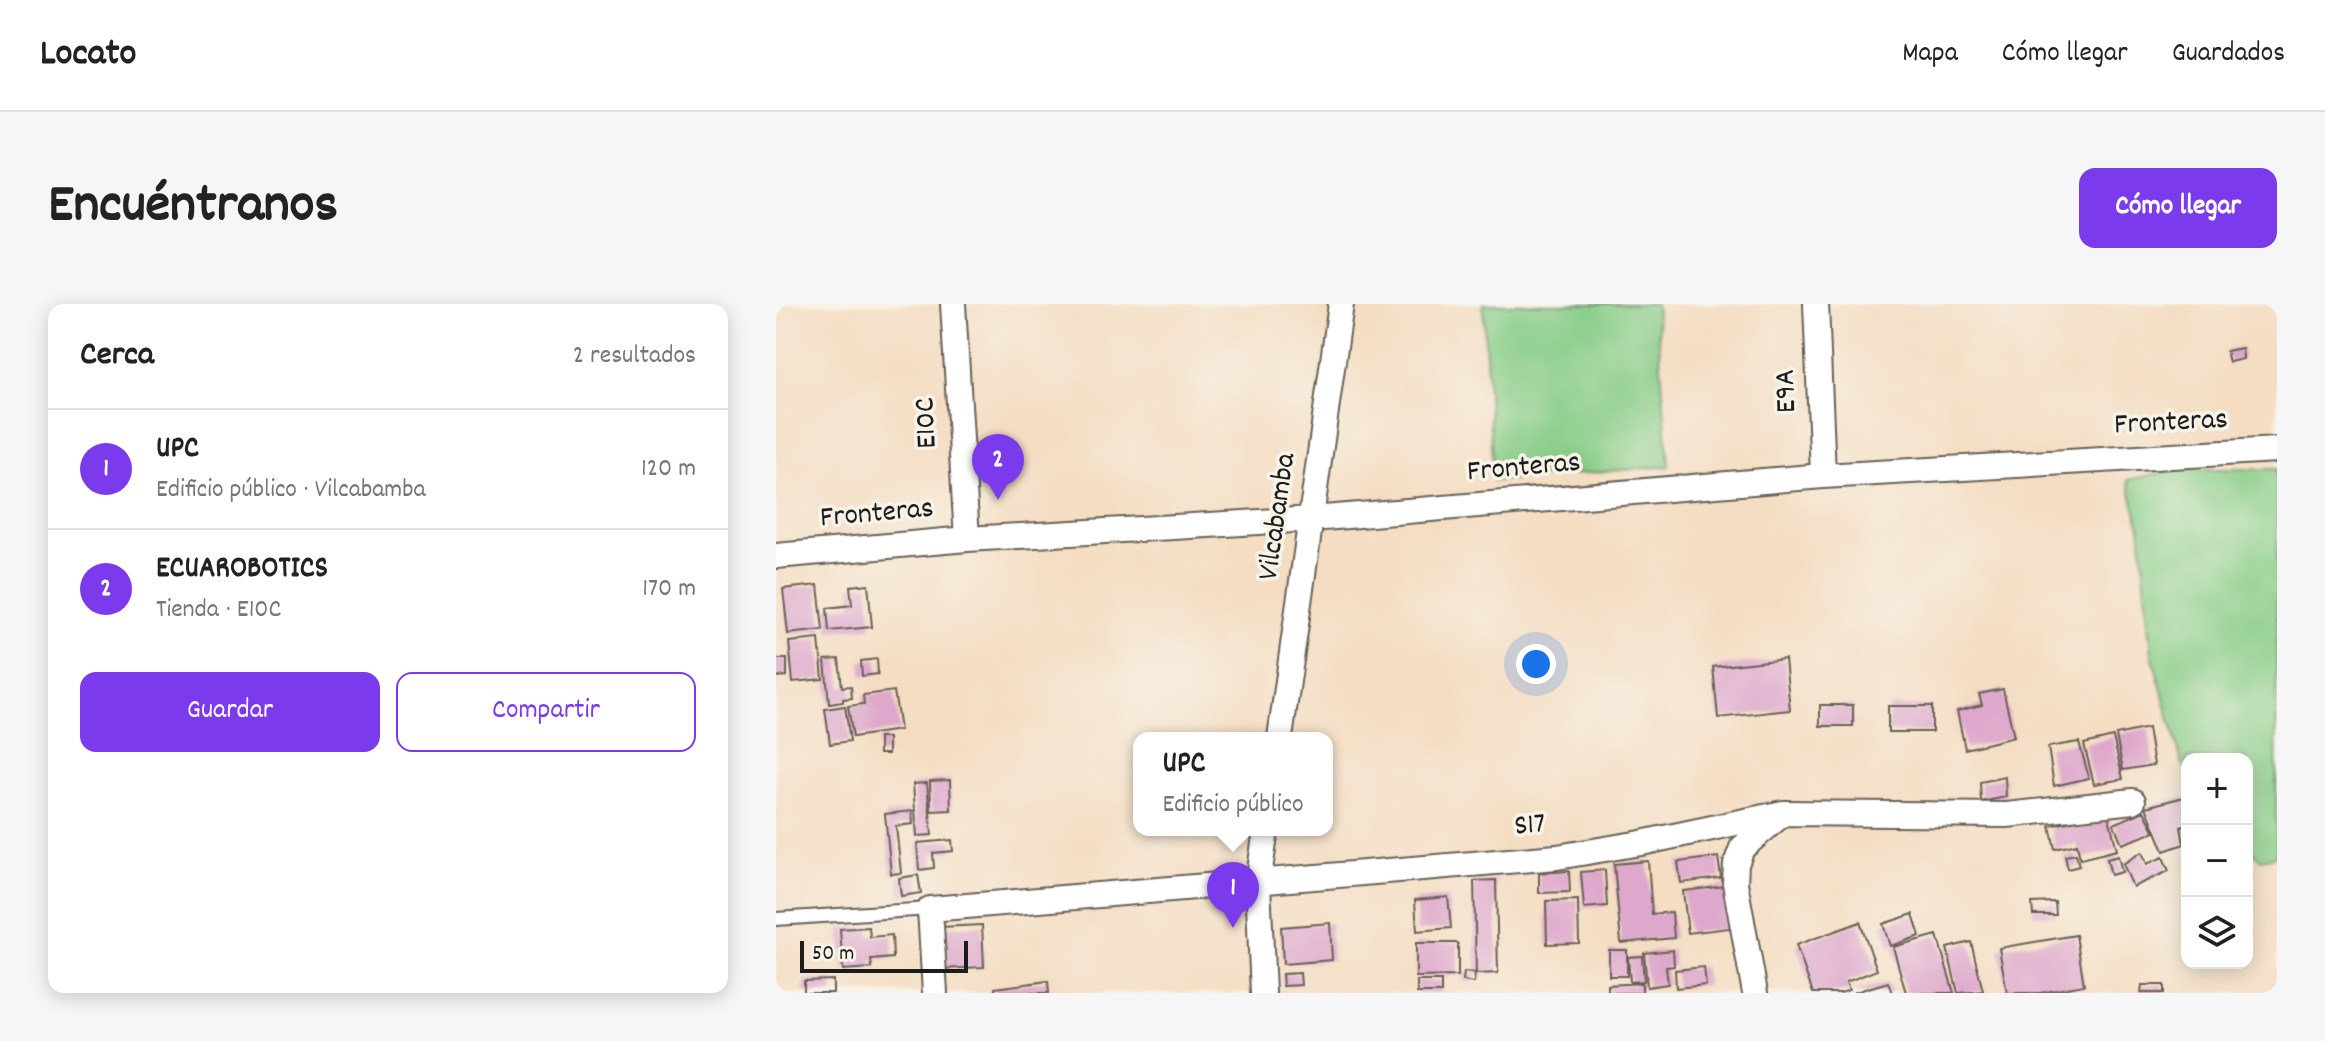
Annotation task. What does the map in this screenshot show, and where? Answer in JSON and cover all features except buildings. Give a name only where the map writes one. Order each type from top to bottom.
[{"type":"street","name":"E10C","points":[[953,304],[967,539]]},
{"type":"street","name":"Vilcabamba","points":[[1281,732],[1341,304]]},
{"type":"street","name":"E9A","points":[[1816,304],[1823,476]]},
{"type":"street","name":"Fronteras","points":[[776,556],[967,539],[1312,519],[1823,476],[2277,450]]},
{"type":"street","name":"S17","points":[[930,909],[1557,857],[1783,813],[2007,815],[2133,801]]},
{"type":"street","points":[[1755,993],[1735,883],[1736,864],[1742,848],[1783,813]]},
{"type":"street","points":[[1263,993],[1258,883],[1265,836]]},
{"type":"street","points":[[930,909],[935,993]]},
{"type":"lane","points":[[776,919],[930,909]]},
{"type":"green space","points":[[1483,304],[1656,304],[1669,466],[1493,481]]},
{"type":"green space","points":[[2179,469],[2277,469],[2276,856],[2260,859],[2253,851],[2253,753],[2181,753],[2181,760],[2152,654],[2140,527],[2128,480]]},
{"type":"place","name":"ECUAROBOTICS","points":[[998,500]]},
{"type":"place","name":"UPC","points":[[1233,928]]}]
